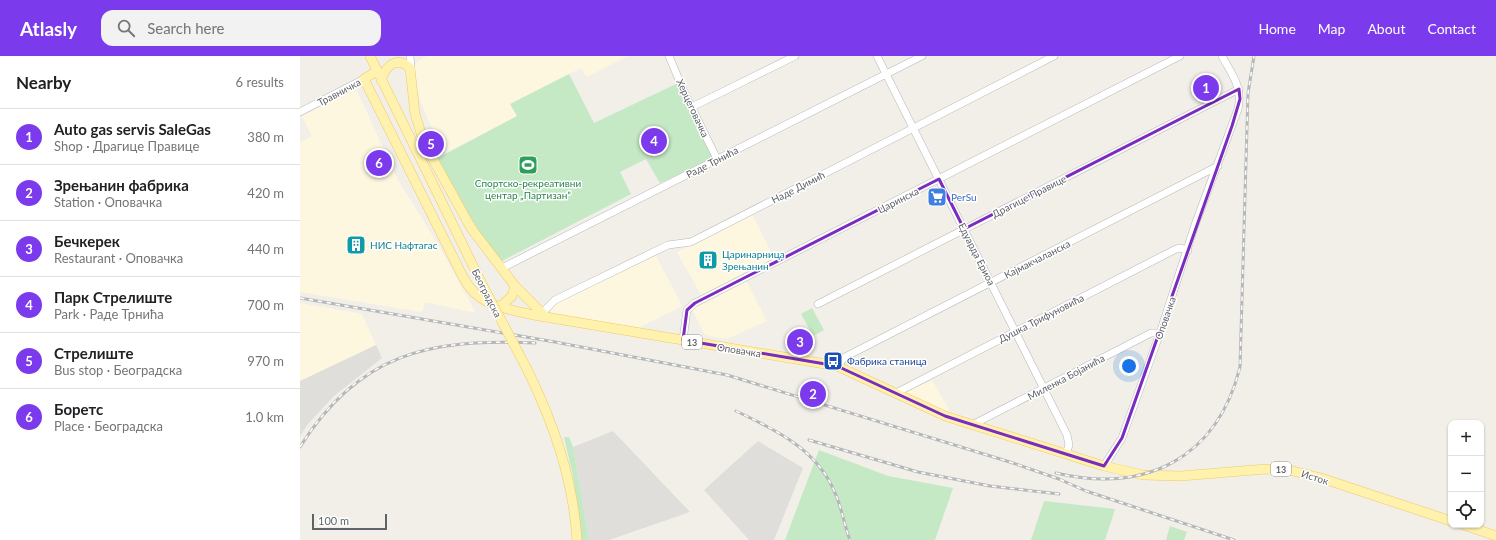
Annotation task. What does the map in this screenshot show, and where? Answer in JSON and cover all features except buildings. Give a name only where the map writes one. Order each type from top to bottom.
[{"type":"main road","points":[[371,58],[392,63],[403,62],[412,70],[414,106],[424,143],[471,228],[515,286],[544,315]]},
{"type":"main road","name":"Београдска","points":[[371,58],[483,286],[527,369],[548,414],[562,454],[572,495],[577,540]]},
{"type":"main road","points":[[379,76],[392,63]]},
{"type":"main road","name":"Травничка","points":[[364,79],[379,76]]},
{"type":"main road","name":"13","points":[[364,79],[469,288],[478,298],[500,307],[544,315]]},
{"type":"main road","points":[[500,307],[512,296],[515,286]]},
{"type":"main road","name":"Оповачка","points":[[544,315],[837,366]]},
{"type":"main road","name":"13","points":[[837,366],[945,416],[1104,466]]},
{"type":"main road","name":"Исток","points":[[1104,466],[1143,476],[1160,477],[1258,469],[1289,470],[1321,478],[1448,520]]},
{"type":"main road","points":[[1473,528],[1496,536]]},
{"type":"street","points":[[392,63],[407,56]]},
{"type":"street","points":[[410,56],[412,70]]},
{"type":"street","name":"Херцеговачка","points":[[669,56],[717,159]]},
{"type":"street","points":[[692,107],[795,56]]},
{"type":"street","name":"Едуарда Ериоа","points":[[877,56],[1067,435],[1069,445],[1066,454]]},
{"type":"street","name":"Раде Трнића","points":[[502,268],[922,56]]},
{"type":"street","name":"Наде Димић","points":[[544,315],[555,300],[668,245],[691,242],[1054,56]]},
{"type":"street","name":"Царинска","points":[[683,340],[687,310],[695,303],[1180,56]]},
{"type":"street","points":[[1222,56],[1239,89]]},
{"type":"street","name":"Травничка","points":[[300,112],[364,79]]},
{"type":"street","name":"Оповачка","points":[[1104,466],[1122,438],[1160,333],[1238,109],[1240,99],[1239,89]]},
{"type":"street","name":"Драгице Правице","points":[[818,304],[1239,89]]},
{"type":"street","name":"Кајмакчаланска","points":[[837,366],[845,357],[1218,166]]},
{"type":"street","name":"Душка Трифуновића","points":[[896,393],[1174,250],[1180,248],[1188,250]]},
{"type":"street","name":"Миленка Бојанића","points":[[972,425],[1044,389],[1151,332],[1160,333]]},
{"type":"highlighted area","points":[[1239,89],[1240,99],[1232,126],[1122,438],[1104,466],[945,416],[837,366],[683,340],[687,310],[695,303],[939,179],[964,229]]},
{"type":"shaded area","points":[[427,56],[628,56],[587,77],[581,68],[511,104],[517,116],[446,153],[428,120],[419,97],[414,67],[418,61]]},
{"type":"shaded area","points":[[356,89],[398,180],[439,246],[476,313],[425,302],[422,312],[300,292],[300,142],[312,136],[302,116]]},
{"type":"shaded area","points":[[752,214],[775,259],[701,295],[677,252]]},
{"type":"shaded area","points":[[655,254],[682,306],[638,328],[555,314],[549,311],[557,302]]},
{"type":"shaded area","points":[[746,280],[767,321],[727,339],[705,335],[692,309]]},
{"type":"shaded area","points":[[300,303],[362,314],[376,345],[300,381]]},
{"type":"shaded area","points":[[376,345],[382,358],[334,396],[308,424],[300,436],[300,381]]},
{"type":"shaded area","points":[[932,380],[949,410],[945,414],[905,393]]},
{"type":"shaded area","points":[[613,431],[690,512],[609,540],[589,540],[573,447]]},
{"type":"shaded area","points":[[758,441],[803,468],[774,540],[749,540],[704,490]]},
{"type":"green space","name":"Спортско-рекреативни центар „Партизан”","points":[[569,74],[594,123],[676,84],[713,158],[660,183],[646,159],[620,172],[631,194],[500,262],[467,212],[436,159],[517,116],[510,104]]},
{"type":"green space","points":[[812,308],[824,330],[813,336],[801,314]]},
{"type":"green space","points":[[564,437],[569,437],[573,447],[589,540],[582,540],[573,476]]},
{"type":"green space","points":[[819,450],[888,476],[953,488],[935,540],[785,540]]},
{"type":"green space","points":[[1044,501],[1115,509],[1105,540],[1031,540]]},
{"type":"green space","points":[[1170,526],[1187,532],[1184,540],[1166,540]]},
{"type":"railway","points":[[1056,473],[1089,478],[1119,478],[1147,473],[1173,462],[1195,447],[1214,425],[1229,399],[1240,367],[1248,93],[1254,56]]},
{"type":"railway","points":[[300,298],[555,342],[727,375],[1013,463],[1059,479],[1086,491],[1234,540]]},
{"type":"railway","points":[[300,447],[323,415],[347,390],[373,371],[400,358],[430,349],[462,344],[497,342],[535,343]]},
{"type":"railway","points":[[736,411],[766,426],[794,443],[807,453],[818,465],[828,478],[835,493],[850,540]]},
{"type":"railway","points":[[809,440],[918,472],[990,486],[1059,494]]},
{"type":"place","name":"Auto gas servis SaleGas","points":[[1206,88]]},
{"type":"place","name":"Парк Стрелиште","points":[[654,141]]},
{"type":"place","name":"Стрелиште","points":[[431,144]]},
{"type":"place","name":"Боретс","points":[[379,163]]},
{"type":"place","name":"Спортско-рекреативни центар „Партизан”","points":[[528,165]]},
{"type":"place","name":"PerSu","points":[[937,197]]},
{"type":"place","name":"НИС Нафтагас","points":[[356,245]]},
{"type":"place","name":"Царинарница Зрењанин","points":[[708,260]]},
{"type":"place","name":"Бечкерек","points":[[800,342]]},
{"type":"place","name":"Фабрика станица","points":[[833,361]]},
{"type":"place","name":"Зрењанин фабрика","points":[[813,394]]}]
